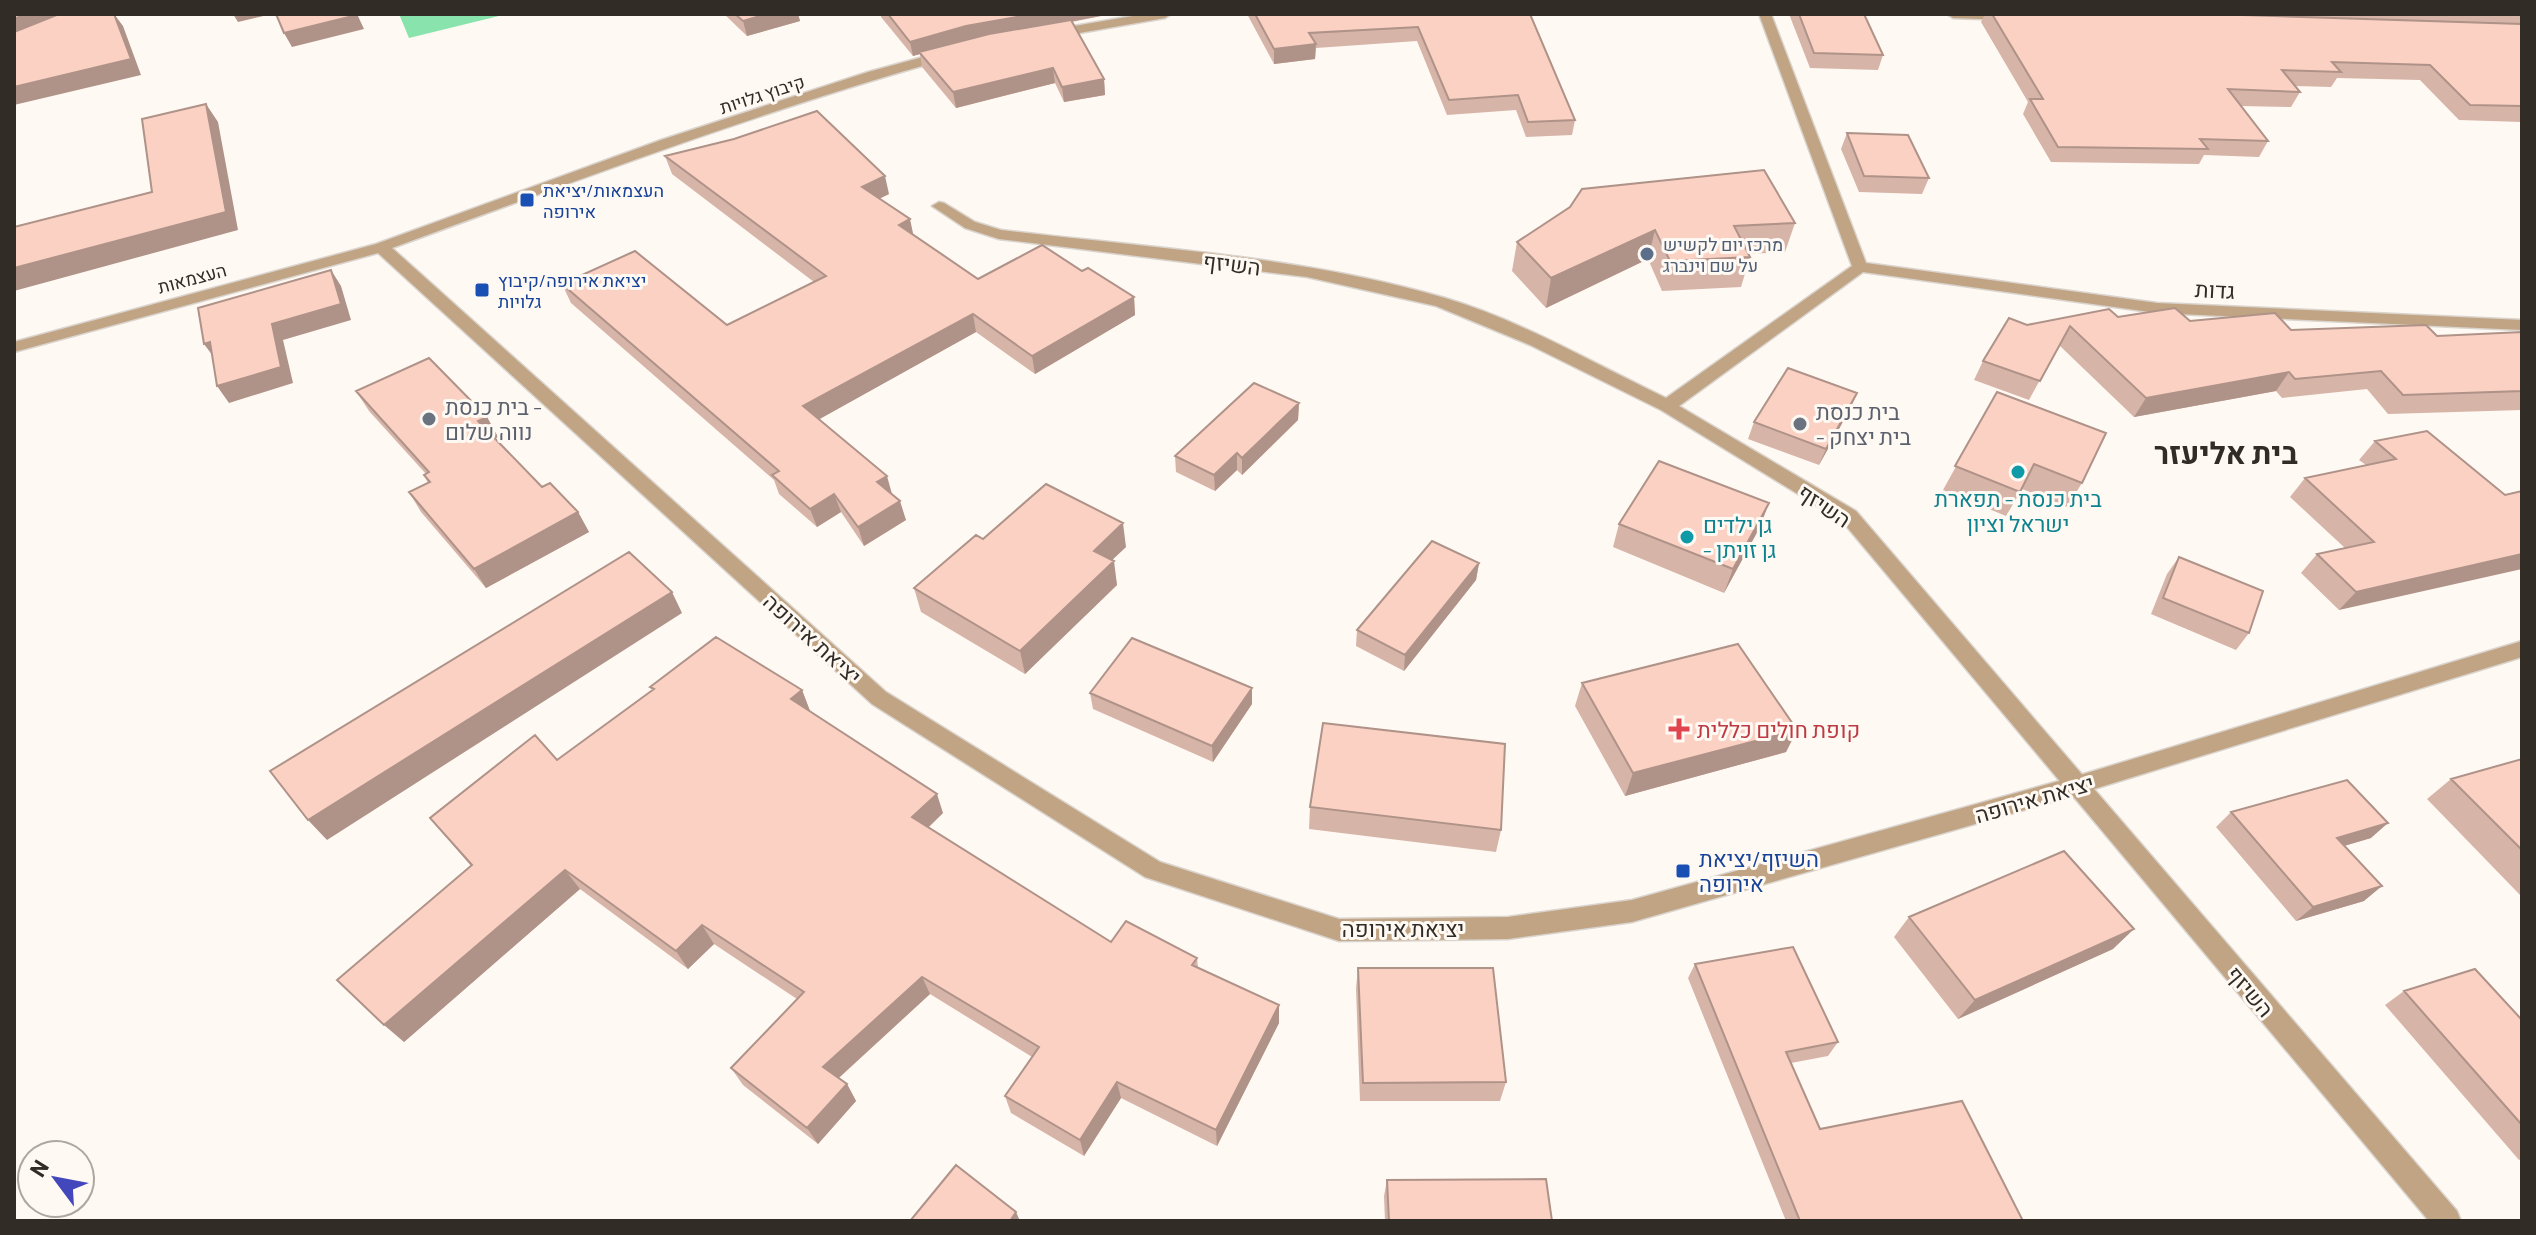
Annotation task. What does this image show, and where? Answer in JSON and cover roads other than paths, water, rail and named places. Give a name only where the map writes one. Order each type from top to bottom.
[{"type":"street","points":[[1030,38],[1165,14]]},
{"type":"street","points":[[1667,406],[1860,267],[1765,14]]},
{"type":"street","points":[[1953,14],[2016,16]]},
{"type":"street","name":"קיבוץ גלויות","points":[[381,247],[666,143],[873,75],[956,52]]},
{"type":"street","name":"השיזף","points":[[939,206],[970,225],[999,234],[1307,272],[1441,302],[1536,341],[1667,406],[1849,516],[2447,1221]]},
{"type":"street","name":"העצמאות","points":[[14,347],[381,247]]},
{"type":"street","name":"יציאת אירופה","points":[[381,247],[879,698],[1153,870],[1339,930],[1508,928],[1632,911],[2077,785],[2522,649]]},
{"type":"street","name":"גדות","points":[[1860,267],[2157,308],[2522,325]]},
{"type":"place","name":"העצמאות/יציאת אירופה","points":[[527,200]]},
{"type":"place","name":"מרכז יום לקשיש על שם וינברג","points":[[1647,254]]},
{"type":"place","name":"יציאת אירופה/קיבוץ גלויות","points":[[482,290]]},
{"type":"place","name":"בית כנסת - נווה שלום","points":[[429,419]]},
{"type":"place","name":"בית כנסת - בית יצחק","points":[[1800,424]]},
{"type":"place","name":"בית כנסת - תפארת ישראל וציון","points":[[2018,472]]},
{"type":"place","name":"גן ילדים - גן זויתן","points":[[1687,537]]},
{"type":"place","name":"קופת חולים כללית","points":[[1679,729]]},
{"type":"place","name":"השיזף/יציאת אירופה","points":[[1683,871]]},
{"type":"district","name":"בית אליעזר","points":[[2226,452]]}]
